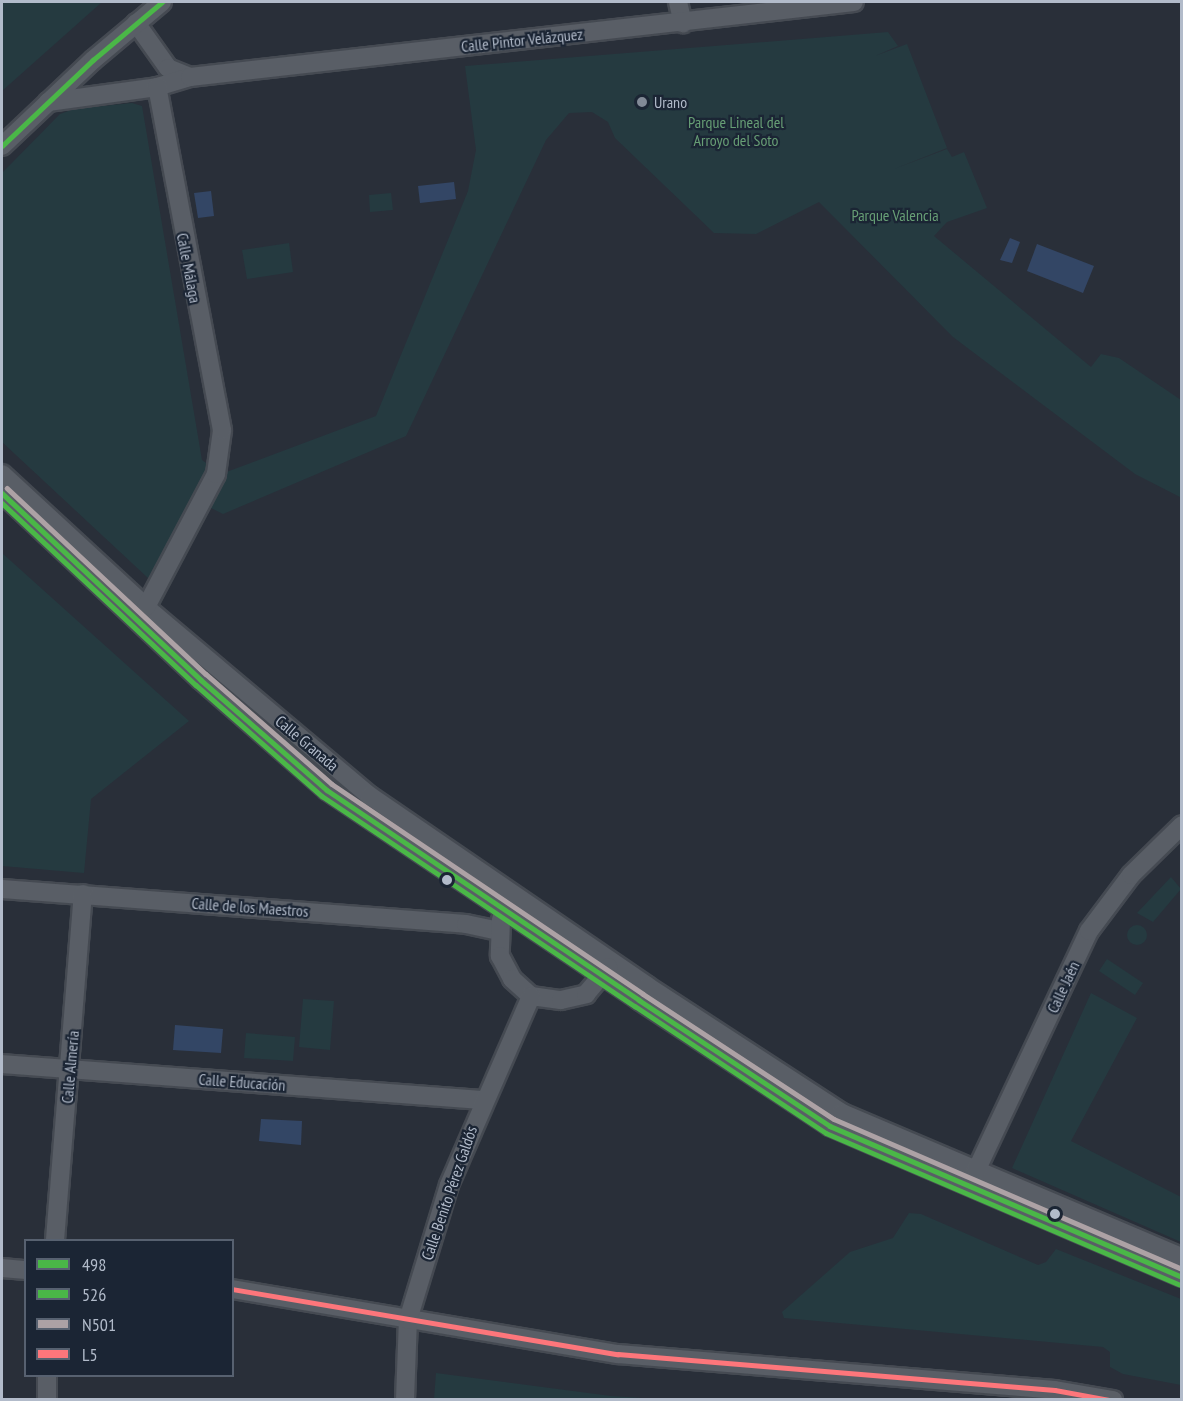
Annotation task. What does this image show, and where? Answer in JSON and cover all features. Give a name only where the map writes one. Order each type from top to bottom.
[{"type":"street","points":[[2,146],[93,60],[162,2]]},
{"type":"street","points":[[678,2],[682,23]]},
{"type":"street","name":"Calle Pintor Velázquez","points":[[48,102],[157,87],[190,77],[854,2]]},
{"type":"street","points":[[136,23],[168,68],[190,77]]},
{"type":"street","name":"Calle Málaga","points":[[146,607],[216,474],[217,448],[222,430],[157,87]]},
{"type":"street","name":"Calle Granada","points":[[2,474],[146,607],[370,796],[607,969],[830,1126],[1182,1277]]},
{"type":"street","name":"Calle Granada","points":[[2,493],[193,674],[327,790],[503,909],[607,969],[842,1113],[1182,1257]]},
{"type":"street","name":"Calle Jaén","points":[[976,1171],[1089,931],[1131,874],[1182,825]]},
{"type":"street","name":"Calle de los Maestros","points":[[2,889],[466,924],[498,931]]},
{"type":"street","name":"Calle Almería","points":[[55,1239],[83,894]]},
{"type":"street","points":[[503,909],[498,931],[504,964],[512,979],[531,996],[561,1000],[586,994],[607,969]]},
{"type":"street","name":"Calle Benito Pérez Galdós","points":[[405,1400],[408,1320],[449,1185],[483,1100],[531,996]]},
{"type":"street","name":"Calle Educación","points":[[2,1064],[483,1100]]},
{"type":"street","points":[[2,1268],[24,1270]]},
{"type":"street","points":[[234,1289],[618,1354],[1055,1390],[1113,1400]]},
{"type":"street","points":[[47,1400],[48,1377]]},
{"type":"green space","points":[[2,2],[102,2],[2,91]]},
{"type":"green space","points":[[888,32],[898,46],[875,56],[907,44],[947,148],[894,169],[947,149],[952,157],[964,152],[987,208],[947,222],[934,236],[1091,367],[1101,354],[1119,358],[1181,400],[1182,498],[1135,474],[953,337],[819,202],[756,234],[714,233],[615,138],[608,122],[592,112],[569,113],[546,140],[406,436],[223,514],[205,505],[148,578],[2,442],[2,173],[60,114],[74,109],[132,103],[142,106],[202,460],[221,474],[376,416],[468,191],[476,150],[465,66]]},
{"type":"green space","points":[[391,193],[393,210],[370,212],[369,195]]},
{"type":"green space","points":[[289,243],[293,272],[247,279],[242,250]]},
{"type":"green space","points":[[2,553],[189,721],[91,799],[84,873],[2,866]]},
{"type":"green space","points":[[1171,877],[1181,889],[1153,922],[1137,913]]},
{"type":"green space","points":[[1137,925],[1144,928],[1147,935],[1144,942],[1137,945],[1130,942],[1127,935],[1130,928]]},
{"type":"green space","points":[[1107,959],[1143,983],[1135,995],[1099,971]]},
{"type":"green space","points":[[1091,993],[1137,1018],[1071,1141],[1181,1197],[1181,1242],[1012,1168]]},
{"type":"green space","points":[[303,999],[334,1001],[330,1050],[299,1047]]},
{"type":"green space","points":[[246,1033],[295,1037],[293,1061],[244,1058]]},
{"type":"green space","points":[[909,1213],[921,1214],[1038,1265],[1046,1262],[1056,1249],[1181,1299],[1181,1385],[1123,1374],[1110,1367],[1110,1352],[1103,1347],[784,1318],[782,1312],[850,1252],[893,1238]]},
{"type":"green space","points":[[436,1373],[611,1396],[658,1399],[434,1399]]},
{"type":"water","points":[[454,182],[456,199],[420,203],[418,186]]},
{"type":"water","points":[[211,191],[214,216],[198,218],[194,193]]},
{"type":"water","points":[[1010,238],[1020,242],[1012,263],[1000,260]]},
{"type":"water","points":[[1037,244],[1094,266],[1083,293],[1027,271]]},
{"type":"water","points":[[175,1025],[223,1029],[221,1053],[173,1050]]},
{"type":"water","points":[[261,1119],[302,1121],[301,1145],[259,1141]]},
{"type":"transit line","name":"498","points":[[2,146],[93,60],[162,2]]},
{"type":"transit line","name":"N501","points":[[7,488],[206,674],[332,784],[643,994],[834,1119],[1182,1269]]},
{"type":"transit line","name":"498","points":[[2,493],[201,680],[327,790],[639,1000],[830,1126],[1182,1277]]},
{"type":"transit line","name":"526","points":[[2,503],[196,685],[322,796],[826,1133],[1179,1284]]},
{"type":"transit line","name":"L5","points":[[234,1289],[618,1354],[1055,1390],[1110,1400]]},
{"type":"place","name":"Urano","points":[[642,102]]},
{"type":"park label","name":"Parque Lineal del Arroyo del Soto","points":[[736,131]]},
{"type":"park label","name":"Parque Valencia","points":[[895,215]]}]
